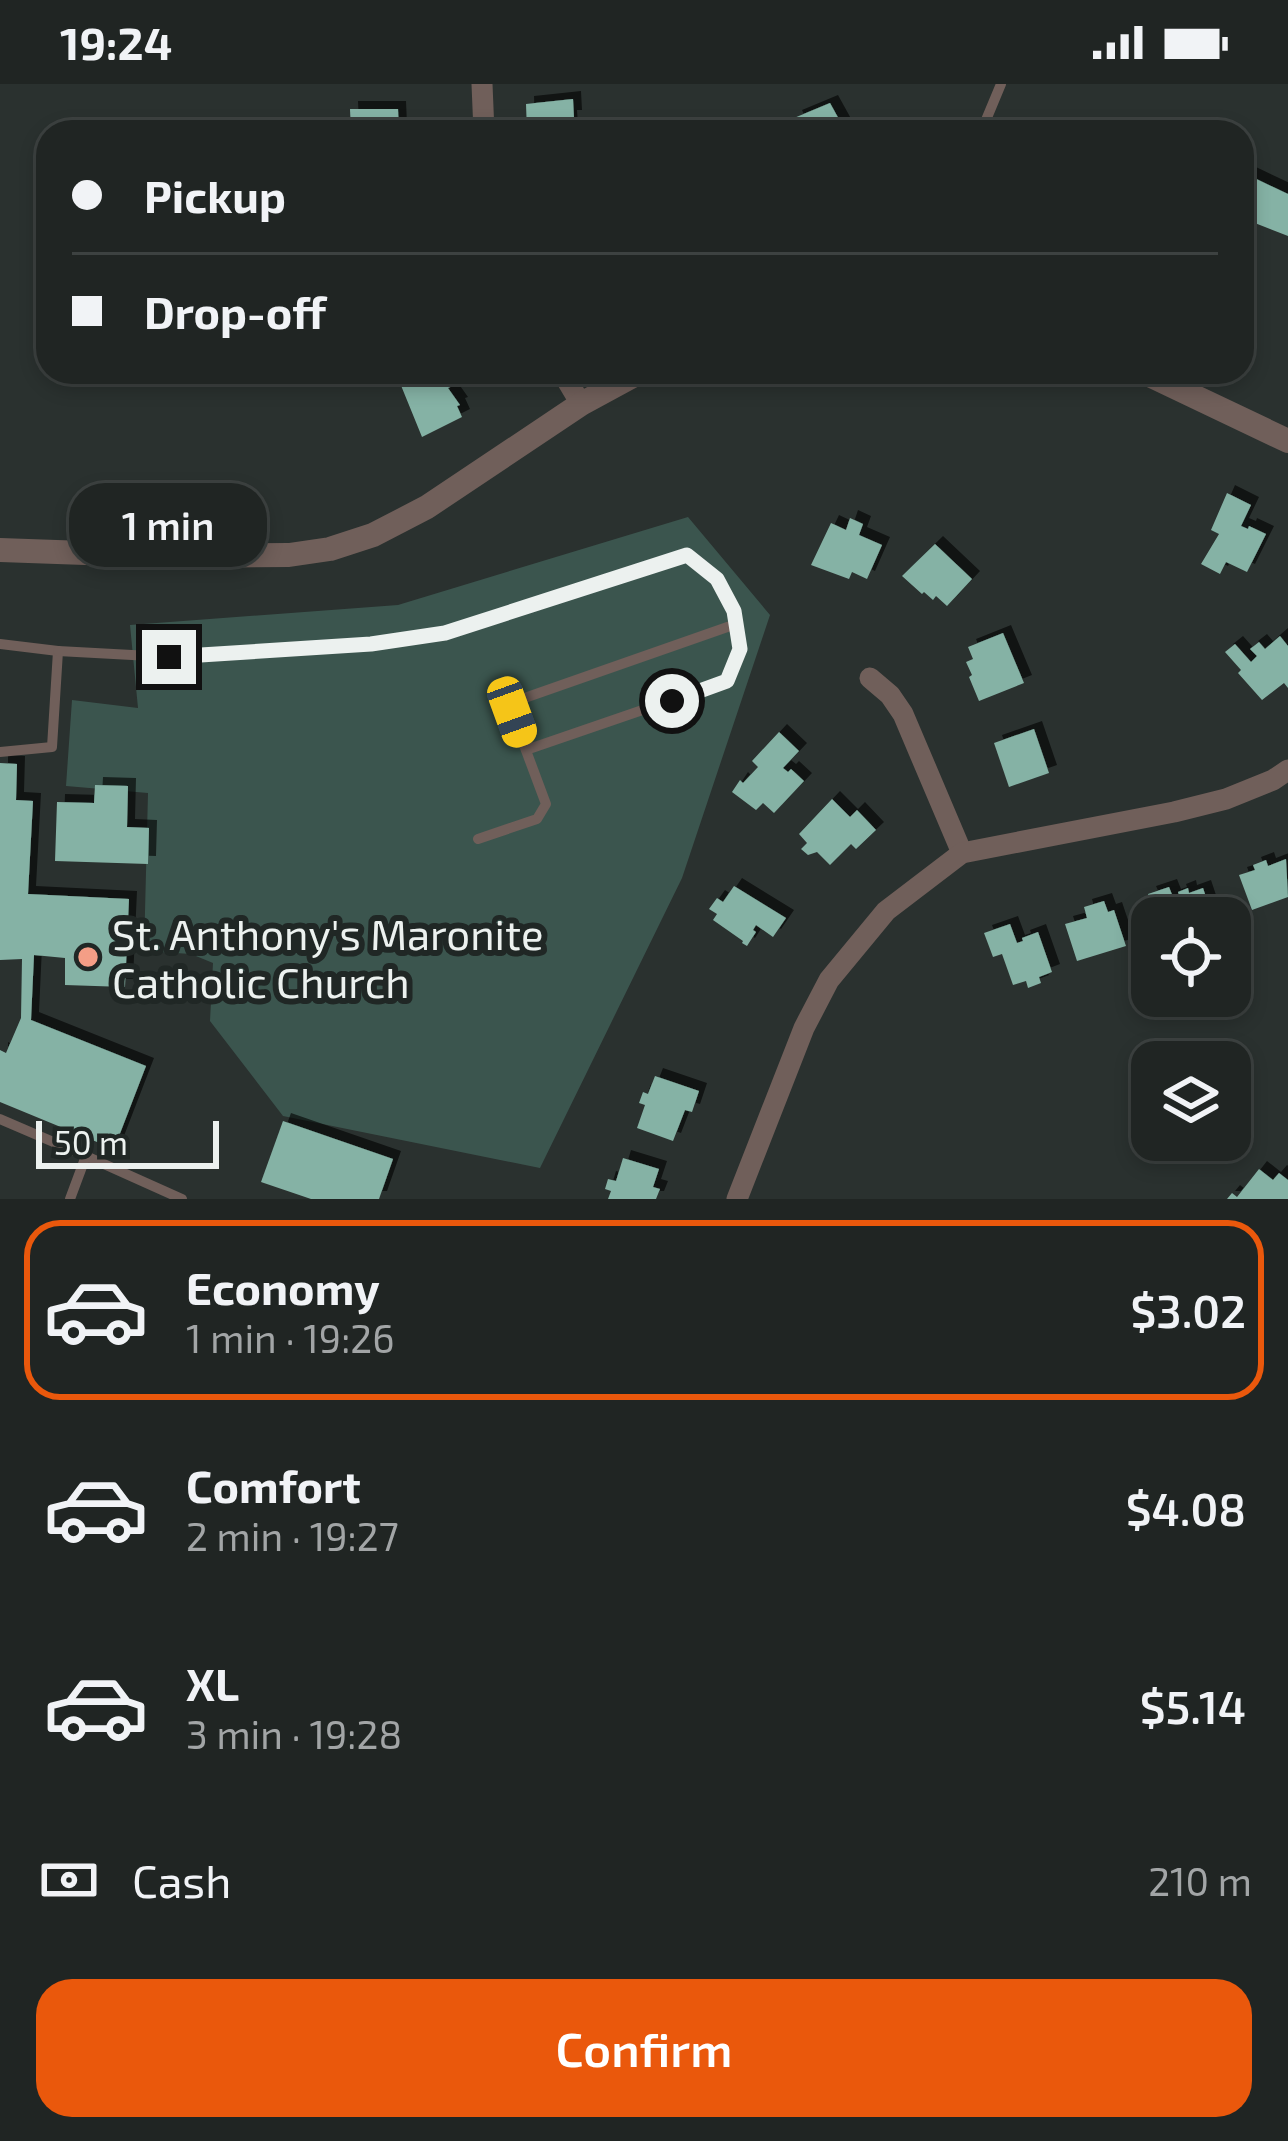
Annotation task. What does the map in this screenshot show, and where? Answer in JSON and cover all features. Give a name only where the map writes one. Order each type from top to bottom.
[{"type":"street","points":[[482,84],[484,120]]},
{"type":"street","points":[[569,384],[581,404]]},
{"type":"street","points":[[0,550],[193,556],[289,555],[330,549],[373,535],[427,507],[618,384]]},
{"type":"street","points":[[1169,384],[1288,441]]},
{"type":"street","points":[[870,678],[903,714],[962,853]]},
{"type":"street","points":[[737,1199],[804,1028],[829,980],[886,911],[962,853],[1226,799],[1288,770]]},
{"type":"lane","points":[[986,120],[1001,84]]},
{"type":"lane","points":[[0,644],[169,657],[371,644],[445,633],[687,555],[717,579],[734,611],[740,649],[727,681],[526,750]]},
{"type":"lane","points":[[478,839],[537,819],[546,804],[512,712],[516,701],[736,624]]},
{"type":"lane","points":[[0,752],[52,748],[58,651]]},
{"type":"lane","points":[[0,1119],[182,1199]]},
{"type":"lane","points":[[70,1199],[86,1156]]},
{"type":"green space","points":[[688,517],[770,615],[682,878],[540,1168],[283,1116],[210,1021],[213,963],[191,954],[144,951],[148,793],[66,786],[72,700],[138,708],[130,625],[398,605]]},
{"type":"building","points":[[573,99],[574,118],[527,120],[526,104]]},
{"type":"building","points":[[830,103],[839,120],[795,120]]},
{"type":"building","points":[[350,109],[398,109],[398,120],[350,120]]},
{"type":"building","points":[[1254,178],[1288,194],[1288,236],[1254,223]]},
{"type":"building","points":[[400,384],[457,384],[448,388],[462,417],[422,437]]},
{"type":"building","points":[[1227,493],[1251,505],[1241,526],[1266,534],[1247,572],[1226,562],[1220,574],[1201,564],[1219,534],[1211,530]]},
{"type":"building","points":[[850,518],[863,524],[859,535],[882,545],[867,579],[852,572],[849,579],[811,565],[831,523],[846,530]]},
{"type":"building","points":[[935,544],[972,579],[947,606],[936,596],[933,600],[922,594],[902,576]]},
{"type":"building","points":[[1003,633],[1024,683],[979,701],[969,677],[966,662],[973,659],[968,647]]},
{"type":"building","points":[[1280,636],[1288,646],[1288,688],[1284,683],[1262,700],[1225,652],[1235,644],[1251,662],[1257,656],[1250,649],[1259,642],[1265,649]]},
{"type":"building","points":[[1034,729],[1049,773],[1009,787],[994,743]]},
{"type":"building","points":[[779,732],[799,751],[783,768],[804,781],[774,813],[763,803],[756,810],[732,792],[758,767],[752,761]]},
{"type":"building","name":"St. Anthony's Maronite Catholic Church","points":[[0,763],[17,764],[16,800],[33,801],[28,894],[129,899],[125,987],[65,985],[65,958],[34,955],[31,1020],[146,1066],[114,1149],[0,1102],[0,1050],[6,1053],[21,1018],[22,959],[0,960]]},
{"type":"building","points":[[95,785],[128,786],[127,827],[149,828],[148,864],[55,861],[57,802],[94,803]]},
{"type":"building","points":[[832,799],[850,817],[857,810],[876,830],[856,849],[851,844],[830,865],[817,852],[808,855],[801,849],[807,843],[799,834]]},
{"type":"building","points":[[1286,859],[1288,897],[1252,910],[1239,875],[1266,860],[1268,866]]},
{"type":"building","points":[[734,886],[786,918],[773,937],[756,925],[747,946],[713,920],[717,914],[709,909],[717,898],[723,902]]},
{"type":"building","points":[[1169,887],[1173,897],[1149,897]]},
{"type":"building","points":[[1188,888],[1189,893],[1203,888],[1206,897],[1173,897]]},
{"type":"building","points":[[1104,901],[1108,912],[1114,910],[1126,946],[1077,961],[1065,924],[1087,918],[1084,907]]},
{"type":"building","points":[[1010,924],[1017,943],[1038,932],[1052,972],[1039,977],[1041,983],[1028,988],[1026,981],[1013,985],[1002,954],[993,957],[984,933]]},
{"type":"building","points":[[655,1076],[699,1091],[692,1112],[685,1110],[673,1141],[637,1128],[645,1105],[639,1103]]},
{"type":"building","points":[[283,1121],[393,1159],[379,1199],[311,1199],[261,1182]]},
{"type":"building","points":[[623,1158],[659,1169],[653,1187],[660,1189],[656,1199],[608,1199],[608,1179],[616,1181]]},
{"type":"building","points":[[1259,1169],[1273,1180],[1279,1173],[1288,1180],[1288,1199],[1227,1199],[1232,1193],[1237,1197]]},
{"type":"place","name":"St. Anthony's Maronite Catholic Church","points":[[88,957]]},
{"type":"route","points":[[169,657],[371,644],[445,633],[687,555],[717,579],[734,611],[740,649],[727,681],[672,701]]}]
